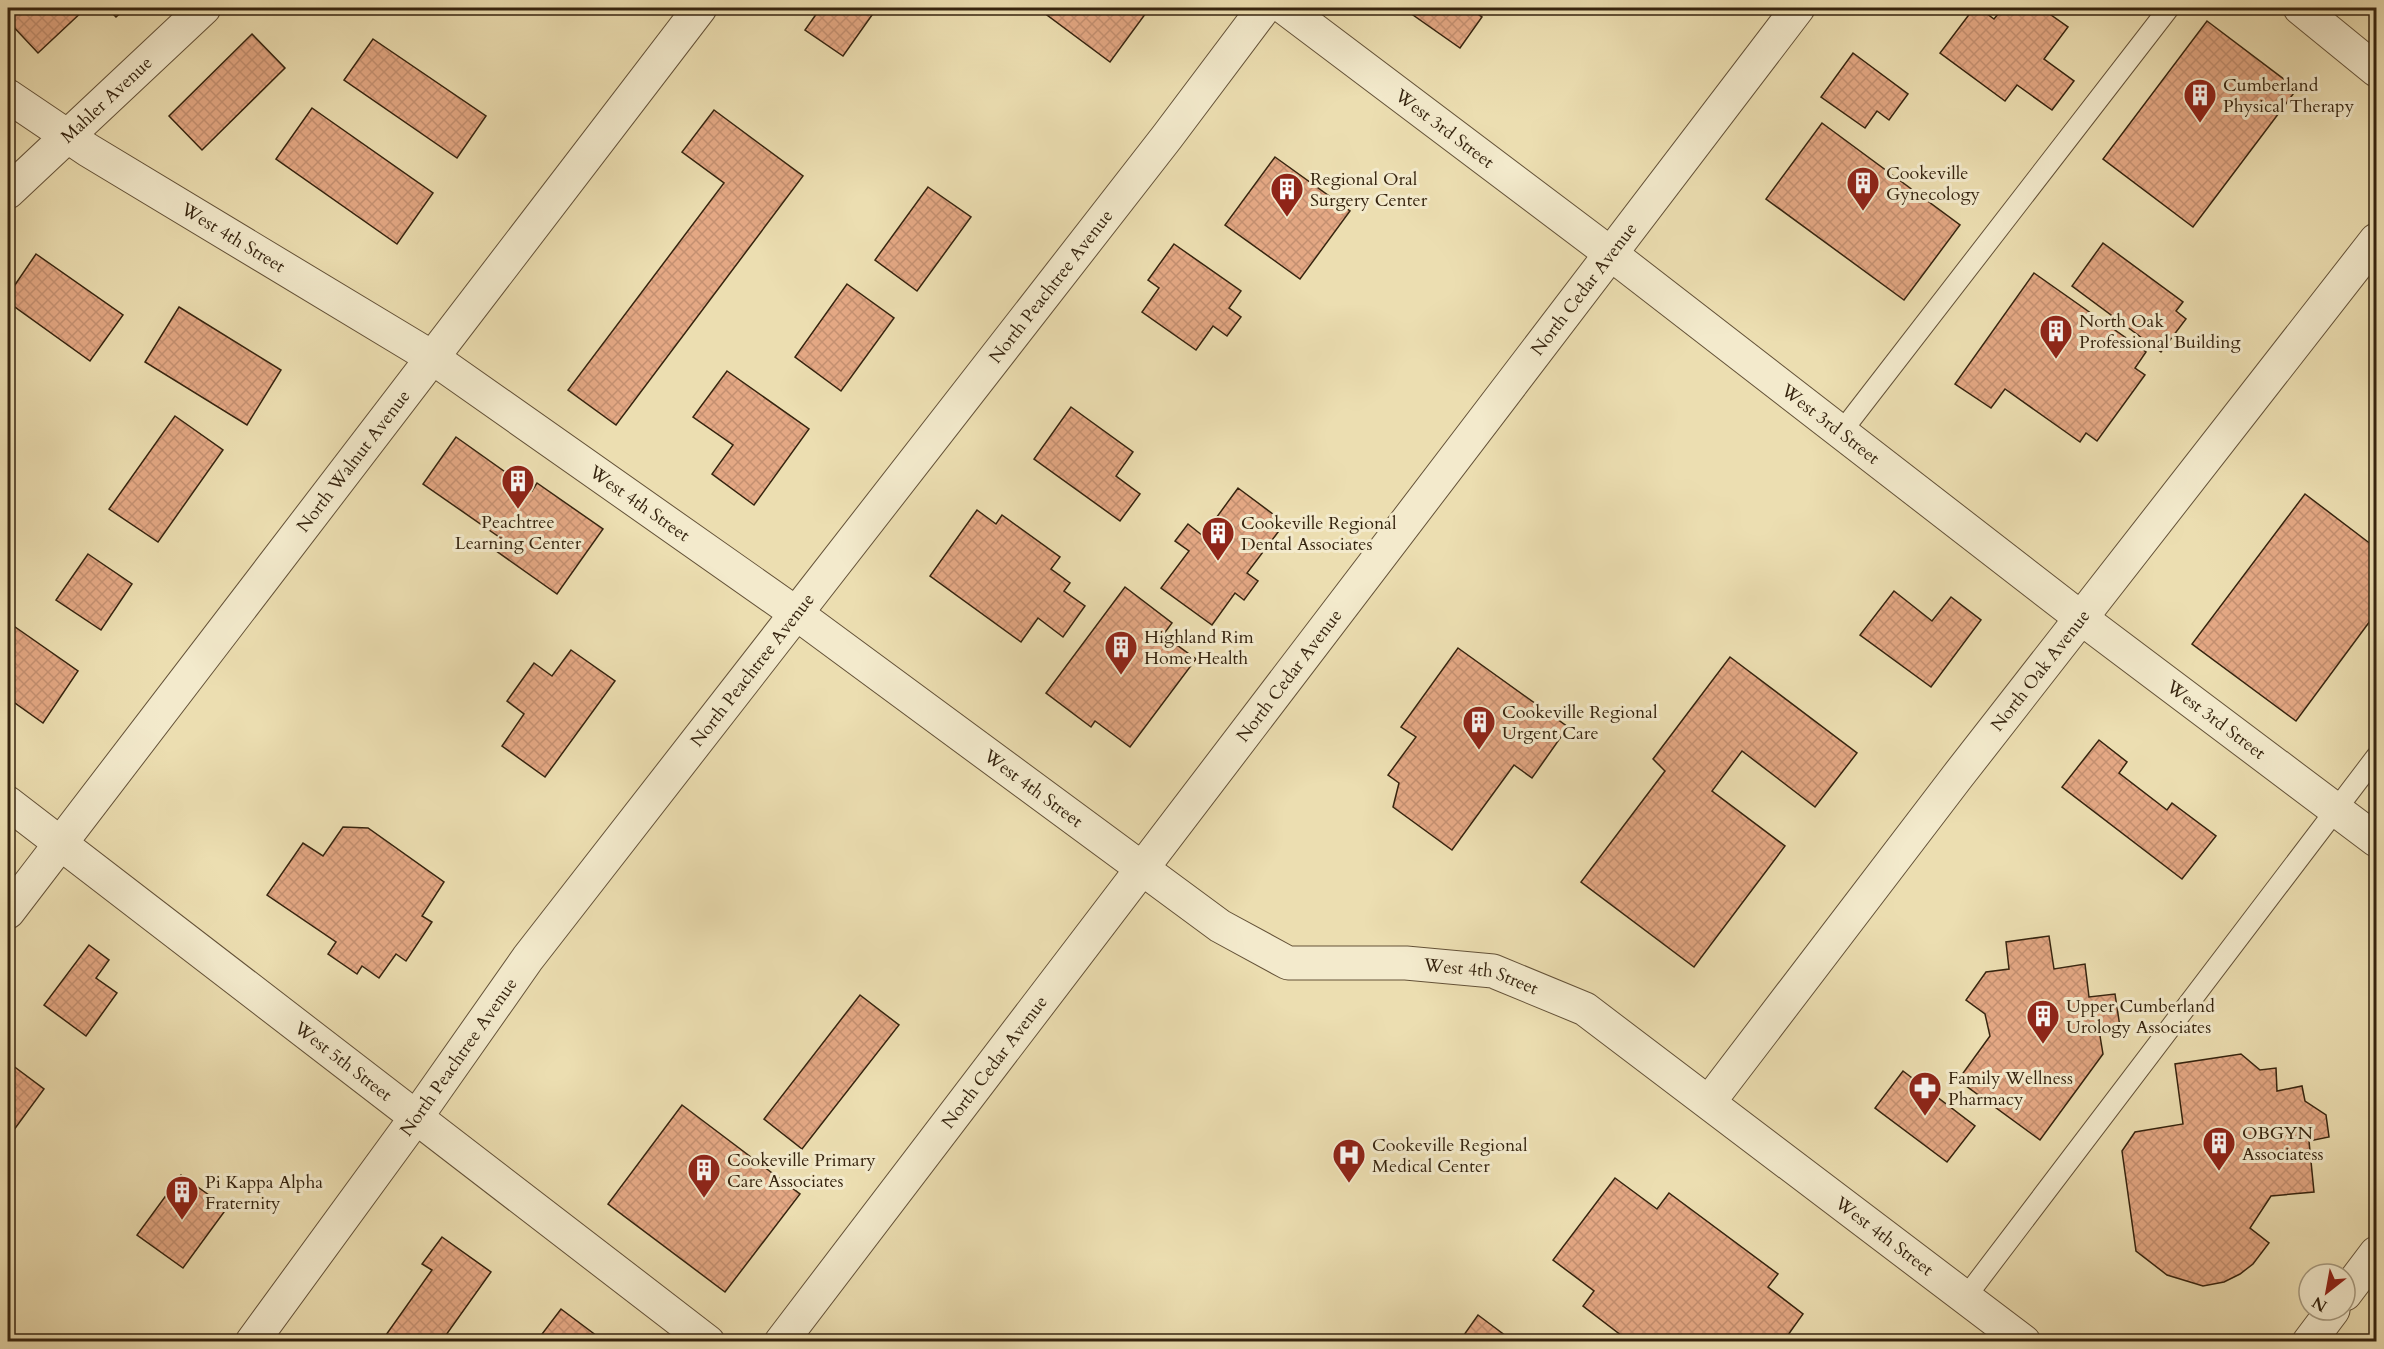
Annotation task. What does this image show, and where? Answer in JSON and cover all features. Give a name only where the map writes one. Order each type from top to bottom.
[{"type":"street","name":"Mahler Avenue","points":[[8,192],[204,8]]},
{"type":"street","name":"North Walnut Avenue","points":[[8,912],[700,8]]},
{"type":"street","name":"North Peachtree Avenue","points":[[252,1341],[417,1116],[528,958],[1152,156],[1264,8]]},
{"type":"street","name":"West 3rd Street","points":[[1285,8],[1842,431],[2081,618],[2376,840]]},
{"type":"street","name":"North Cedar Avenue","points":[[781,1341],[1798,8]]},
{"type":"street","points":[[2300,8],[2376,70]]},
{"type":"street","name":"West 4th Street","points":[[8,96],[68,136],[433,358],[797,614],[1220,926],[1288,963],[1406,963],[1493,971],[1585,1008],[2024,1341]]},
{"type":"street","name":"North Oak Avenue","points":[[1709,1102],[2081,618],[2376,240]]},
{"type":"street","name":"West 5th Street","points":[[8,802],[708,1341]]},
{"type":"street","points":[[2357,1278],[2376,1253]]},
{"type":"street","points":[[2308,1341],[2323,1322]]},
{"type":"lane","points":[[1842,431],[2169,8]]},
{"type":"lane","points":[[1965,1298],[2376,757]]},
{"type":"building","points":[[8,8],[86,8],[38,53],[8,21]]},
{"type":"building","points":[[107,8],[126,8],[116,17]]},
{"type":"building","points":[[812,8],[877,8],[843,56],[805,30],[817,13]]},
{"type":"building","points":[[1052,8],[1138,8],[1146,13],[1110,62],[1047,15]]},
{"type":"building","points":[[1403,8],[1469,8],[1482,17],[1460,48]]},
{"type":"building","points":[[1974,8],[1979,8],[1994,19],[2003,8],[2041,8],[2068,27],[2044,59],[2074,81],[2052,110],[2017,85],[2005,101],[1940,53]]},
{"type":"building","name":"Cumberland Physical Therapy","points":[[2207,21],[2297,89],[2193,227],[2103,159]]},
{"type":"building","points":[[252,34],[285,68],[202,150],[169,116]]},
{"type":"building","points":[[373,39],[486,116],[457,158],[344,80]]},
{"type":"building","points":[[1853,53],[1908,94],[1889,120],[1877,111],[1865,128],[1821,97]]},
{"type":"building","points":[[312,108],[433,193],[397,244],[276,159]]},
{"type":"building","points":[[714,110],[803,176],[616,425],[568,390],[724,183],[682,152]]},
{"type":"building","name":"Cookeville Gynecology","points":[[1822,123],[1960,225],[1904,300],[1766,199]]},
{"type":"building","name":"Regional Oral Surgery Center","points":[[1275,157],[1350,211],[1300,279],[1225,225]]},
{"type":"building","points":[[928,187],[971,217],[917,291],[875,260]]},
{"type":"building","points":[[2103,243],[2183,302],[2176,311],[2186,319],[2161,352],[2072,286]]},
{"type":"building","points":[[1174,244],[1241,291],[1229,308],[1241,317],[1227,336],[1213,326],[1196,350],[1142,312],[1159,288],[1148,280]]},
{"type":"building","points":[[36,254],[123,315],[90,361],[8,302],[8,295]]},
{"type":"building","name":"North Oak Professional Building","points":[[2034,273],[2146,352],[2135,368],[2145,375],[2097,441],[2086,433],[2080,442],[2005,389],[1991,408],[1955,384]]},
{"type":"building","points":[[847,284],[894,318],[841,391],[795,357]]},
{"type":"building","points":[[179,307],[281,370],[247,425],[145,362]]},
{"type":"building","points":[[727,371],[809,429],[754,505],[712,474],[733,445],[693,417]]},
{"type":"building","points":[[1071,407],[1133,452],[1116,476],[1140,494],[1120,521],[1034,459]]},
{"type":"building","points":[[175,416],[223,450],[158,542],[109,509]]},
{"type":"building","name":"Peachtree Learning Center","points":[[456,437],[532,491],[537,483],[603,529],[557,594],[492,548],[499,537],[423,484]]},
{"type":"building","name":"Cookeville Regional Dental Associates","points":[[1238,488],[1285,523],[1247,573],[1258,581],[1244,600],[1235,593],[1212,625],[1161,588],[1189,551],[1175,541],[1188,524],[1203,536]]},
{"type":"building","points":[[2305,494],[2376,548],[2376,613],[2296,721],[2192,644]]},
{"type":"building","points":[[977,510],[996,524],[1002,515],[1060,557],[1051,569],[1070,583],[1064,591],[1085,606],[1063,637],[1038,618],[1021,642],[930,576]]},
{"type":"building","points":[[88,554],[132,584],[101,630],[56,600]]},
{"type":"building","name":"Highland Rim Home Health","points":[[1125,587],[1172,623],[1163,635],[1196,659],[1130,747],[1095,721],[1091,727],[1046,693]]},
{"type":"building","points":[[1894,591],[1932,621],[1951,597],[1981,620],[1931,687],[1860,635]]},
{"type":"building","points":[[8,622],[78,671],[43,723],[8,698]]},
{"type":"building","name":"Cookeville Regional Urgent Care","points":[[1458,648],[1568,727],[1532,778],[1514,765],[1452,850],[1393,807],[1399,783],[1388,775],[1416,737],[1401,727]]},
{"type":"building","points":[[571,650],[615,681],[545,777],[502,746],[524,714],[507,701],[534,663],[552,676]]},
{"type":"building","points":[[1730,657],[1857,753],[1815,807],[1742,751],[1712,791],[1785,846],[1694,967],[1581,882],[1665,771],[1653,759]]},
{"type":"building","points":[[2099,740],[2127,762],[2119,773],[2167,810],[2172,803],[2216,836],[2182,879],[2062,787]]},
{"type":"building","points":[[343,827],[368,828],[444,882],[422,916],[432,922],[406,961],[396,954],[379,978],[362,966],[357,974],[328,954],[336,942],[267,895],[303,843],[323,856]]},
{"type":"building","name":"Upper Cumberland Urology Associates","points":[[2049,936],[2054,969],[2085,964],[2089,997],[2115,994],[2120,1027],[2099,1030],[2103,1054],[2040,1140],[1958,1080],[1990,1036],[1985,1014],[1966,1000],[1986,972],[2009,969],[2006,942]]},
{"type":"building","points":[[89,945],[109,960],[96,978],[117,993],[86,1036],[44,1005]]},
{"type":"building","points":[[860,995],[899,1025],[802,1149],[764,1119]]},
{"type":"building","name":"OBGYN Associatess","points":[[2241,1054],[2260,1070],[2276,1068],[2277,1091],[2302,1086],[2305,1101],[2326,1115],[2329,1137],[2309,1141],[2314,1192],[2271,1196],[2250,1228],[2269,1243],[2253,1264],[2240,1274],[2224,1282],[2203,1286],[2167,1275],[2136,1251],[2122,1151],[2135,1132],[2183,1124],[2175,1064]]},
{"type":"building","points":[[8,1062],[44,1089],[8,1138]]},
{"type":"building","name":"Family Wellness Pharmacy","points":[[1903,1071],[1975,1126],[1947,1162],[1875,1108]]},
{"type":"building","name":"Cookeville Primary Care Associates","points":[[682,1105],[800,1194],[725,1292],[608,1204]]},
{"type":"building","name":"Pi Kappa Alpha Fraternity","points":[[181,1175],[227,1208],[183,1268],[137,1235]]},
{"type":"building","points":[[1615,1178],[1657,1209],[1669,1193],[1778,1274],[1768,1287],[1803,1314],[1783,1342],[1630,1342],[1583,1306],[1594,1291],[1553,1260]]},
{"type":"building","points":[[442,1237],[491,1272],[441,1342],[381,1342],[432,1270],[422,1264]]},
{"type":"building","points":[[561,1309],[605,1342],[536,1342]]},
{"type":"building","points":[[1478,1315],[1514,1342],[1459,1342]]},
{"type":"place","name":"Cumberland Physical Therapy","points":[[2200,124]]},
{"type":"place","name":"Cookeville Gynecology","points":[[1863,212]]},
{"type":"place","name":"Regional Oral Surgery Center","points":[[1287,218]]},
{"type":"place","name":"North Oak Professional Building","points":[[2056,360]]},
{"type":"place","name":"Peachtree Learning Center","points":[[518,510]]},
{"type":"place","name":"Cookeville Regional Dental Associates","points":[[1218,562]]},
{"type":"place","name":"Highland Rim Home Health","points":[[1121,676]]},
{"type":"place","name":"Cookeville Regional Urgent Care","points":[[1479,751]]},
{"type":"place","name":"Upper Cumberland Urology Associates","points":[[2043,1045]]},
{"type":"place","name":"Family Wellness Pharmacy","points":[[1925,1117]]},
{"type":"place","name":"OBGYN Associatess","points":[[2219,1172]]},
{"type":"place","name":"Cookeville Regional Medical Center","points":[[1349,1184]]},
{"type":"place","name":"Cookeville Primary Care Associates","points":[[704,1199]]},
{"type":"place","name":"Pi Kappa Alpha Fraternity","points":[[182,1221]]}]
